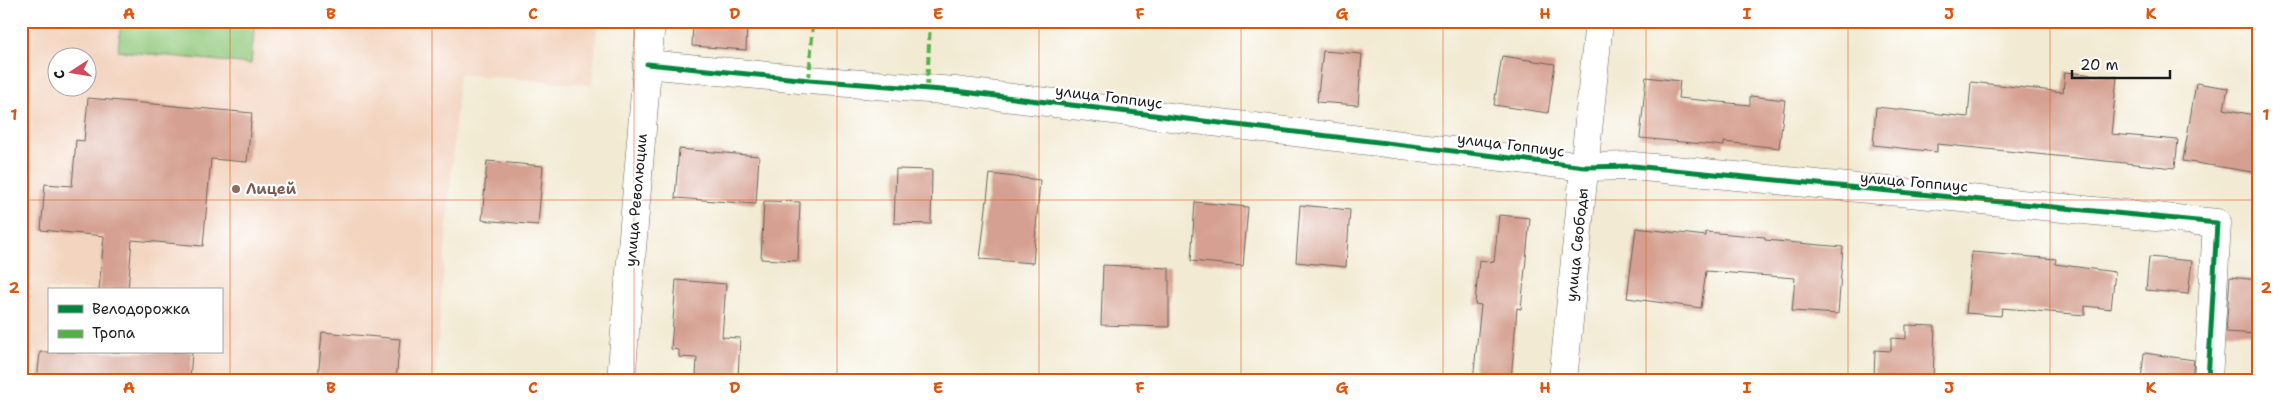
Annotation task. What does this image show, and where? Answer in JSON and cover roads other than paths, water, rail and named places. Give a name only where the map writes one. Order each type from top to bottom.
[{"type":"street","name":"улица Революции","points":[[622,380],[651,21]]},
{"type":"street","name":"улица Свободы","points":[[1563,380],[1599,21]]},
{"type":"street","name":"улица Гоппиус","points":[[648,64],[809,80],[955,91],[1585,167],[1633,166],[2217,223],[2208,380]]},
{"type":"place","name":"Лицей","points":[[236,189]]}]
